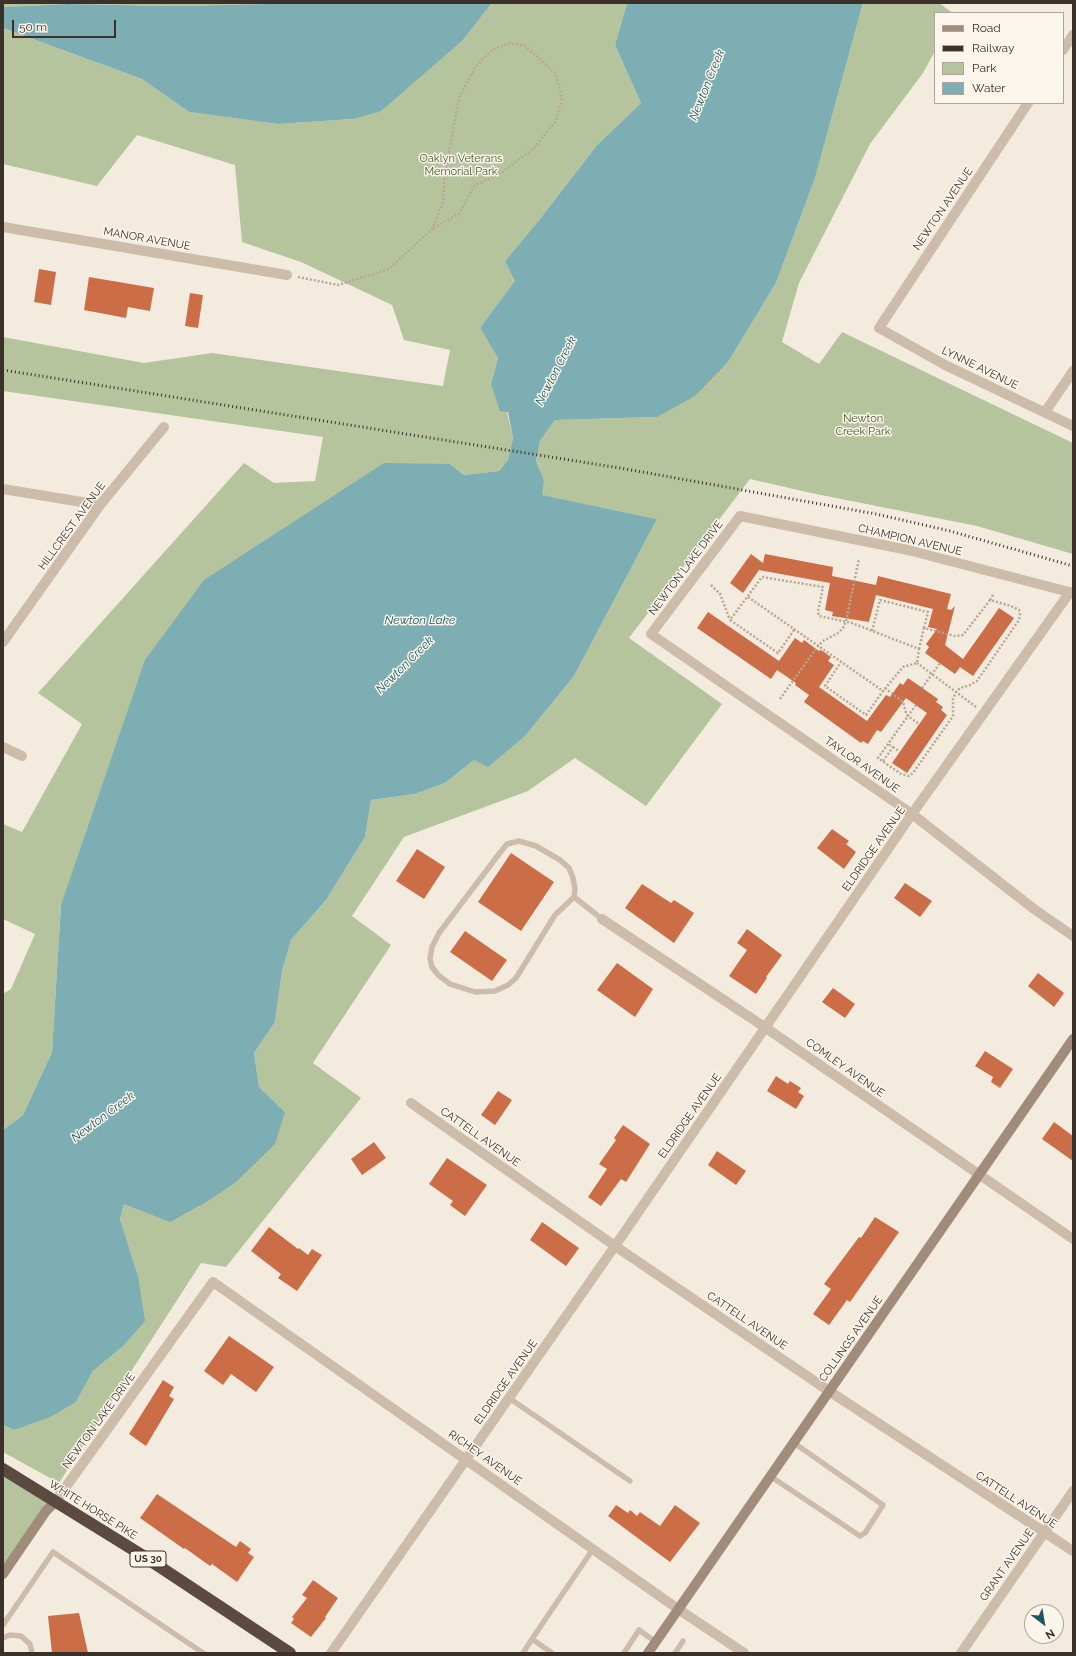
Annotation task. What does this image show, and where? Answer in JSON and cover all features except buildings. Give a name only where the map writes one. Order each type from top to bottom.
[{"type":"highway","name":"WHITE HORSE PIKE","points":[[3,1469],[145,1558],[290,1653]]},
{"type":"main road","name":"COLLINGS AVENUE","points":[[648,1653],[1073,1039]]},
{"type":"main road","name":"NEWTON LAKE DRIVE","points":[[3,1574],[46,1511],[55,1502]]},
{"type":"street","points":[[1064,48],[1073,35]]},
{"type":"street","name":"NEWTON AVENUE","points":[[879,328],[1027,104]]},
{"type":"street","name":"MANOR AVENUE","points":[[3,227],[287,275]]},
{"type":"street","name":"LYNNE AVENUE","points":[[879,328],[945,365],[1073,426]]},
{"type":"street","points":[[1046,412],[1073,371]]},
{"type":"street","name":"HILLCREST AVENUE","points":[[3,642],[100,505],[164,427]]},
{"type":"street","points":[[3,489],[100,505]]},
{"type":"street","name":"CHAMPION AVENUE","points":[[740,516],[908,550],[1071,593]]},
{"type":"street","name":"NEWTON LAKE DRIVE","points":[[651,634],[740,516]]},
{"type":"street","name":"ELDRIDGE AVENUE","points":[[331,1653],[766,1028],[912,814],[1071,593]]},
{"type":"street","name":"TAYLOR AVENUE","points":[[651,634],[912,814],[1034,909],[1073,936]]},
{"type":"street","points":[[3,747],[22,756]]},
{"type":"street","name":"COMLEY AVENUE","points":[[602,919],[766,1028],[1073,1239]]},
{"type":"street","name":"CATTELL AVENUE","points":[[412,1103],[615,1246],[829,1391],[1073,1551]]},
{"type":"street","name":"NEWTON LAKE DRIVE","points":[[55,1502],[213,1282]]},
{"type":"street","name":"RICHEY AVENUE","points":[[213,1282],[678,1610],[744,1653]]},
{"type":"street","name":"GRANT AVENUE","points":[[961,1653],[1073,1491]]},
{"type":"lane","points":[[519,841],[528,842],[560,860],[568,868],[573,878],[575,889],[574,898],[554,916],[516,978],[495,991],[475,992],[450,984],[438,975],[432,967],[430,959],[432,947],[439,933],[507,844],[519,841]]},
{"type":"lane","points":[[574,898],[602,919]]},
{"type":"lane","points":[[509,1398],[630,1481]]},
{"type":"lane","points":[[770,1476],[860,1536],[865,1532],[883,1504],[794,1443]]},
{"type":"lane","points":[[524,1653],[593,1549]]},
{"type":"lane","points":[[3,1625],[53,1552],[203,1653]]},
{"type":"lane","points":[[624,1653],[639,1630],[656,1642]]},
{"type":"lane","points":[[3,1638],[10,1635],[21,1636],[30,1644],[32,1653]]},
{"type":"lane","points":[[532,1640],[552,1653]]},
{"type":"lane","points":[[675,1653],[683,1641]]},
{"type":"path","points":[[287,275],[338,285],[389,269],[432,229],[459,214],[474,186],[502,172],[534,148],[555,122],[562,99],[556,74],[525,46],[509,44],[492,50],[476,66],[459,98],[445,174],[443,202],[432,229]]},
{"type":"path","points":[[780,699],[818,646],[823,641],[841,630],[846,622],[859,560]]},
{"type":"path","points":[[730,620],[762,577],[823,587],[818,615],[846,622],[919,649]]},
{"type":"path","points":[[712,585],[720,594],[730,620],[778,653],[794,630]]},
{"type":"path","points":[[924,628],[954,636],[963,636],[994,593]]},
{"type":"path","points":[[748,597],[841,662],[903,702],[908,716],[919,724]]},
{"type":"path","points":[[872,631],[880,600],[928,612],[916,663]]},
{"type":"path","points":[[916,705],[878,758],[906,776],[912,775],[953,716],[953,699],[956,692],[960,688],[973,684],[977,681],[1020,617],[1019,610],[1016,608],[990,600]]},
{"type":"path","points":[[841,662],[825,686],[866,715],[903,667],[916,663]]},
{"type":"path","points":[[916,663],[976,707]]},
{"type":"path","points":[[922,688],[940,663]]},
{"type":"path","points":[[888,744],[900,752]]},
{"type":"path","points":[[883,761],[893,747]]},
{"type":"green space","points":[[3,3],[271,3],[174,6],[67,4],[3,7]]},
{"type":"green space","name":"Oaklyn Veterans Memorial Park","points":[[492,3],[627,3],[615,45],[641,103],[597,145],[540,219],[505,261],[516,281],[480,328],[498,358],[491,384],[507,412],[513,438],[508,460],[499,471],[464,475],[450,464],[61,905],[52,1052],[23,1115],[3,1130],[3,994],[11,989],[35,934],[3,919],[3,824],[22,832],[82,724],[38,693],[244,463],[274,483],[315,481],[323,437],[3,391],[3,337],[144,363],[212,353],[443,386],[450,350],[404,340],[392,305],[301,262],[242,242],[235,165],[137,135],[97,186],[3,164],[3,28],[142,79],[189,112],[278,124],[353,119],[463,40]]},
{"type":"green space","name":"Newton Creek Park","points":[[863,3],[939,3],[952,12],[934,12],[934,53],[923,73],[870,144],[799,283],[782,342],[819,364],[842,332],[1073,443],[1073,554],[977,526],[811,493],[750,479],[629,638],[722,704],[646,806],[575,758],[528,791],[404,837],[352,916],[391,945],[313,1063],[361,1098],[226,1267],[201,1263],[59,1483],[3,1452],[3,1425],[14,1430],[76,1402],[93,1371],[122,1347],[138,1276],[120,1219],[124,1204],[285,1112],[259,1087],[254,1053],[275,1022],[282,971],[291,940],[326,900],[365,837],[371,800],[415,794],[445,783],[474,760],[526,735],[574,676],[657,519],[541,495],[544,480],[536,461],[540,441],[555,420],[657,417],[728,362],[776,283],[815,178]]},
{"type":"green space","points":[[3,1469],[55,1502],[3,1577]]},
{"type":"water","points":[[271,3],[492,3],[463,40],[381,111],[353,119],[278,124],[189,112],[142,79],[3,28],[3,7],[67,4],[174,6]]},
{"type":"water","name":"Newton Lake","points":[[627,3],[863,3],[815,178],[776,283],[728,362],[695,396],[657,417],[555,420],[540,441],[536,461],[544,480],[542,495],[657,519],[574,676],[526,735],[488,767],[474,760],[445,783],[415,794],[371,800],[365,837],[326,900],[291,940],[282,971],[275,1022],[254,1053],[259,1087],[285,1112],[275,1144],[236,1182],[208,1201],[170,1222],[124,1204],[120,1219],[138,1276],[145,1321],[122,1347],[93,1371],[76,1402],[50,1417],[14,1430],[3,1425],[3,1130],[23,1115],[52,1052],[61,905],[145,660],[204,580],[384,463],[450,464],[464,475],[499,471],[508,460],[513,438],[508,412],[500,411],[491,384],[498,358],[480,328],[515,281],[505,261],[540,219],[597,145],[641,103],[615,45]]},
{"type":"railway","points":[[3,370],[620,468],[876,514],[950,531],[1073,566]]},
{"type":"water label","name":"Newton Creek","points":[[707,85]]},
{"type":"water label","name":"Newton Creek","points":[[556,371]]},
{"type":"water label","name":"Newton Creek","points":[[405,665]]},
{"type":"water label","name":"Newton Creek","points":[[103,1117]]}]
